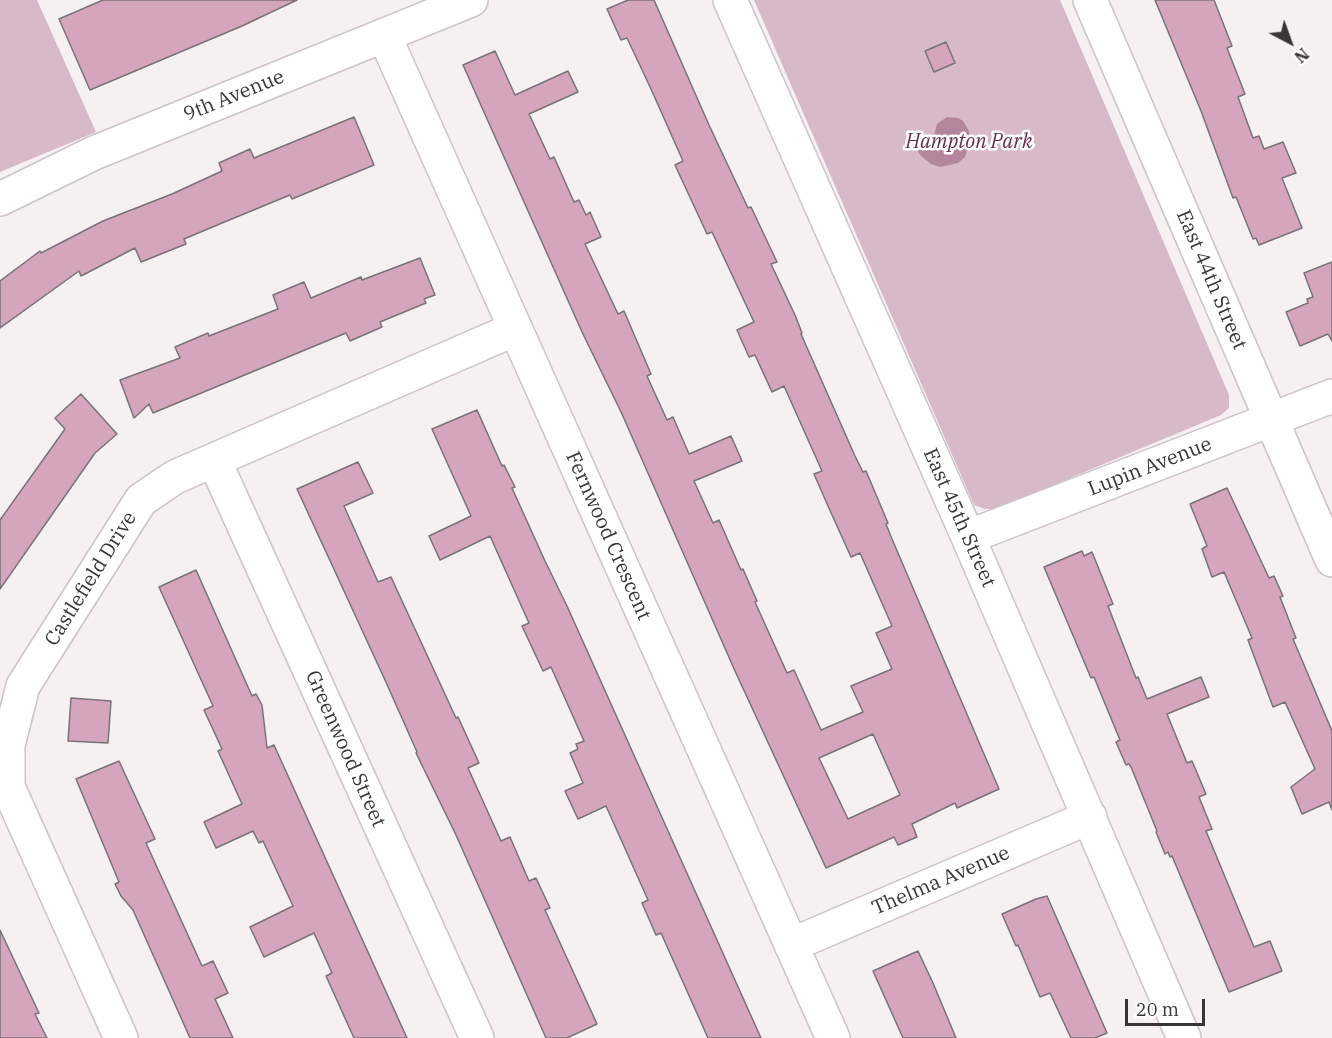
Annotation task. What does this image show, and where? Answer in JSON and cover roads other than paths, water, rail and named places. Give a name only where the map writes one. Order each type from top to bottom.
[{"type":"street","name":"9th Avenue","points":[[0,199],[94,153],[471,0]]},
{"type":"street","name":"East 45th Street","points":[[730,0],[968,537],[1184,1038]]},
{"type":"street","name":"East 44th Street","points":[[1090,0],[1332,560]]},
{"type":"street","name":"Fernwood Crescent","points":[[384,35],[833,1038]]},
{"type":"street","name":"Castlefield Drive","points":[[121,1038],[8,787],[8,746],[23,686],[141,501],[175,477],[515,329]]},
{"type":"street","name":"Lupin Avenue","points":[[968,537],[1332,396]]},
{"type":"street","name":"Greenwood Street","points":[[214,460],[477,1038]]},
{"type":"street","name":"Thelma Avenue","points":[[791,945],[1090,817]]},
{"type":"park label","name":"Hampton Park","points":[[969,142]]}]
